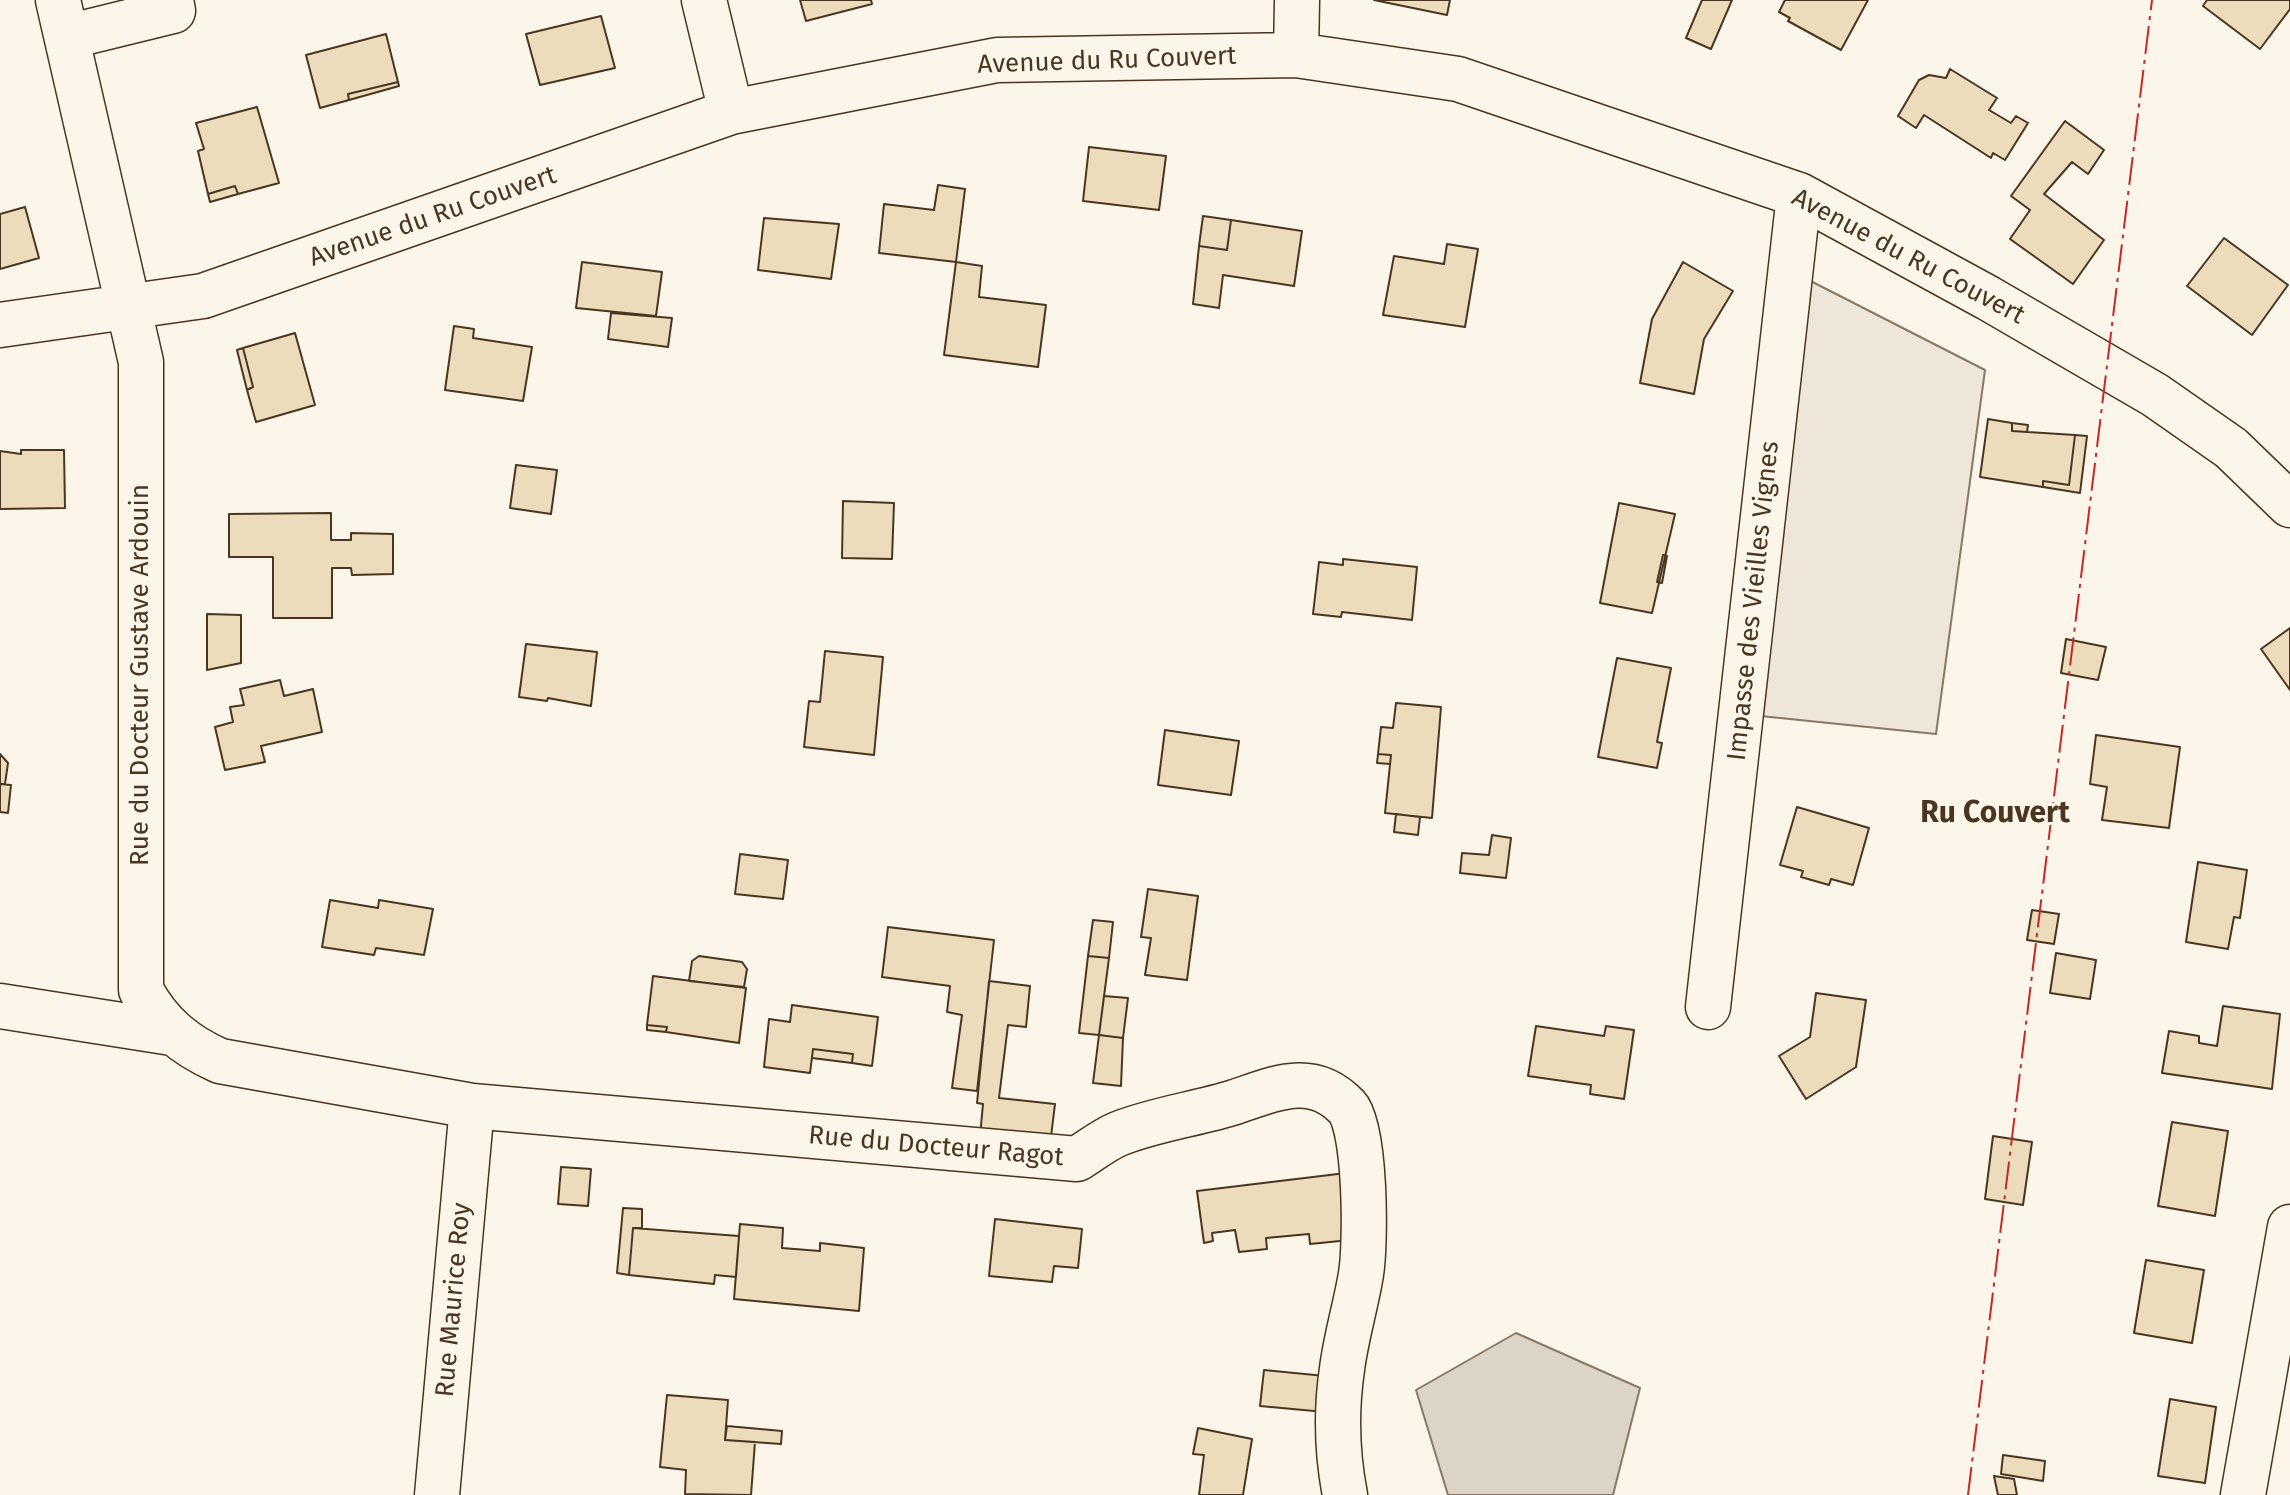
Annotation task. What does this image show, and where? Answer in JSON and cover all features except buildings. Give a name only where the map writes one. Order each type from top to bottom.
[{"type":"street","points":[[130,307],[62,19],[173,11],[171,0]]},
{"type":"street","points":[[704,0],[731,112]]},
{"type":"street","points":[[1296,55],[1297,0]]},
{"type":"street","name":"Avenue du Ru Couvert","points":[[0,325],[203,296],[731,112],[997,60],[1296,55],[1458,79],[1799,195],[1988,298],[2155,395],[2231,448],[2290,505]]},
{"type":"street","name":"Impasse des Vieilles Vignes","points":[[1708,1007],[1799,195]]},
{"type":"street","name":"Rue du Docteur Gustave Ardouin","points":[[130,307],[141,362],[141,990],[154,1014],[172,1033]]},
{"type":"street","points":[[0,1006],[172,1033]]},
{"type":"street","name":"Rue du Docteur Ragot","points":[[172,1033],[197,1051],[220,1061],[472,1106],[1077,1159],[1117,1134],[1235,1102],[1278,1085],[1319,1089],[1346,1106],[1355,1118],[1363,1184],[1362,1270],[1342,1368],[1338,1407],[1339,1465],[1345,1495]]},
{"type":"street","name":"Rue Maurice Roy","points":[[437,1495],[472,1106]]},
{"type":"street","points":[[2243,1495],[2290,1227]]},
{"type":"shaded area","points":[[1791,271],[1985,370],[1936,734],[1741,714]]},
{"type":"shaded area","points":[[1516,1333],[1640,1388],[1613,1495],[1448,1495],[1416,1390]]},
{"type":"power","points":[[1968,1495],[2152,0]]},
{"type":"district","name":"Ru Couvert","points":[[1995,814]]}]
